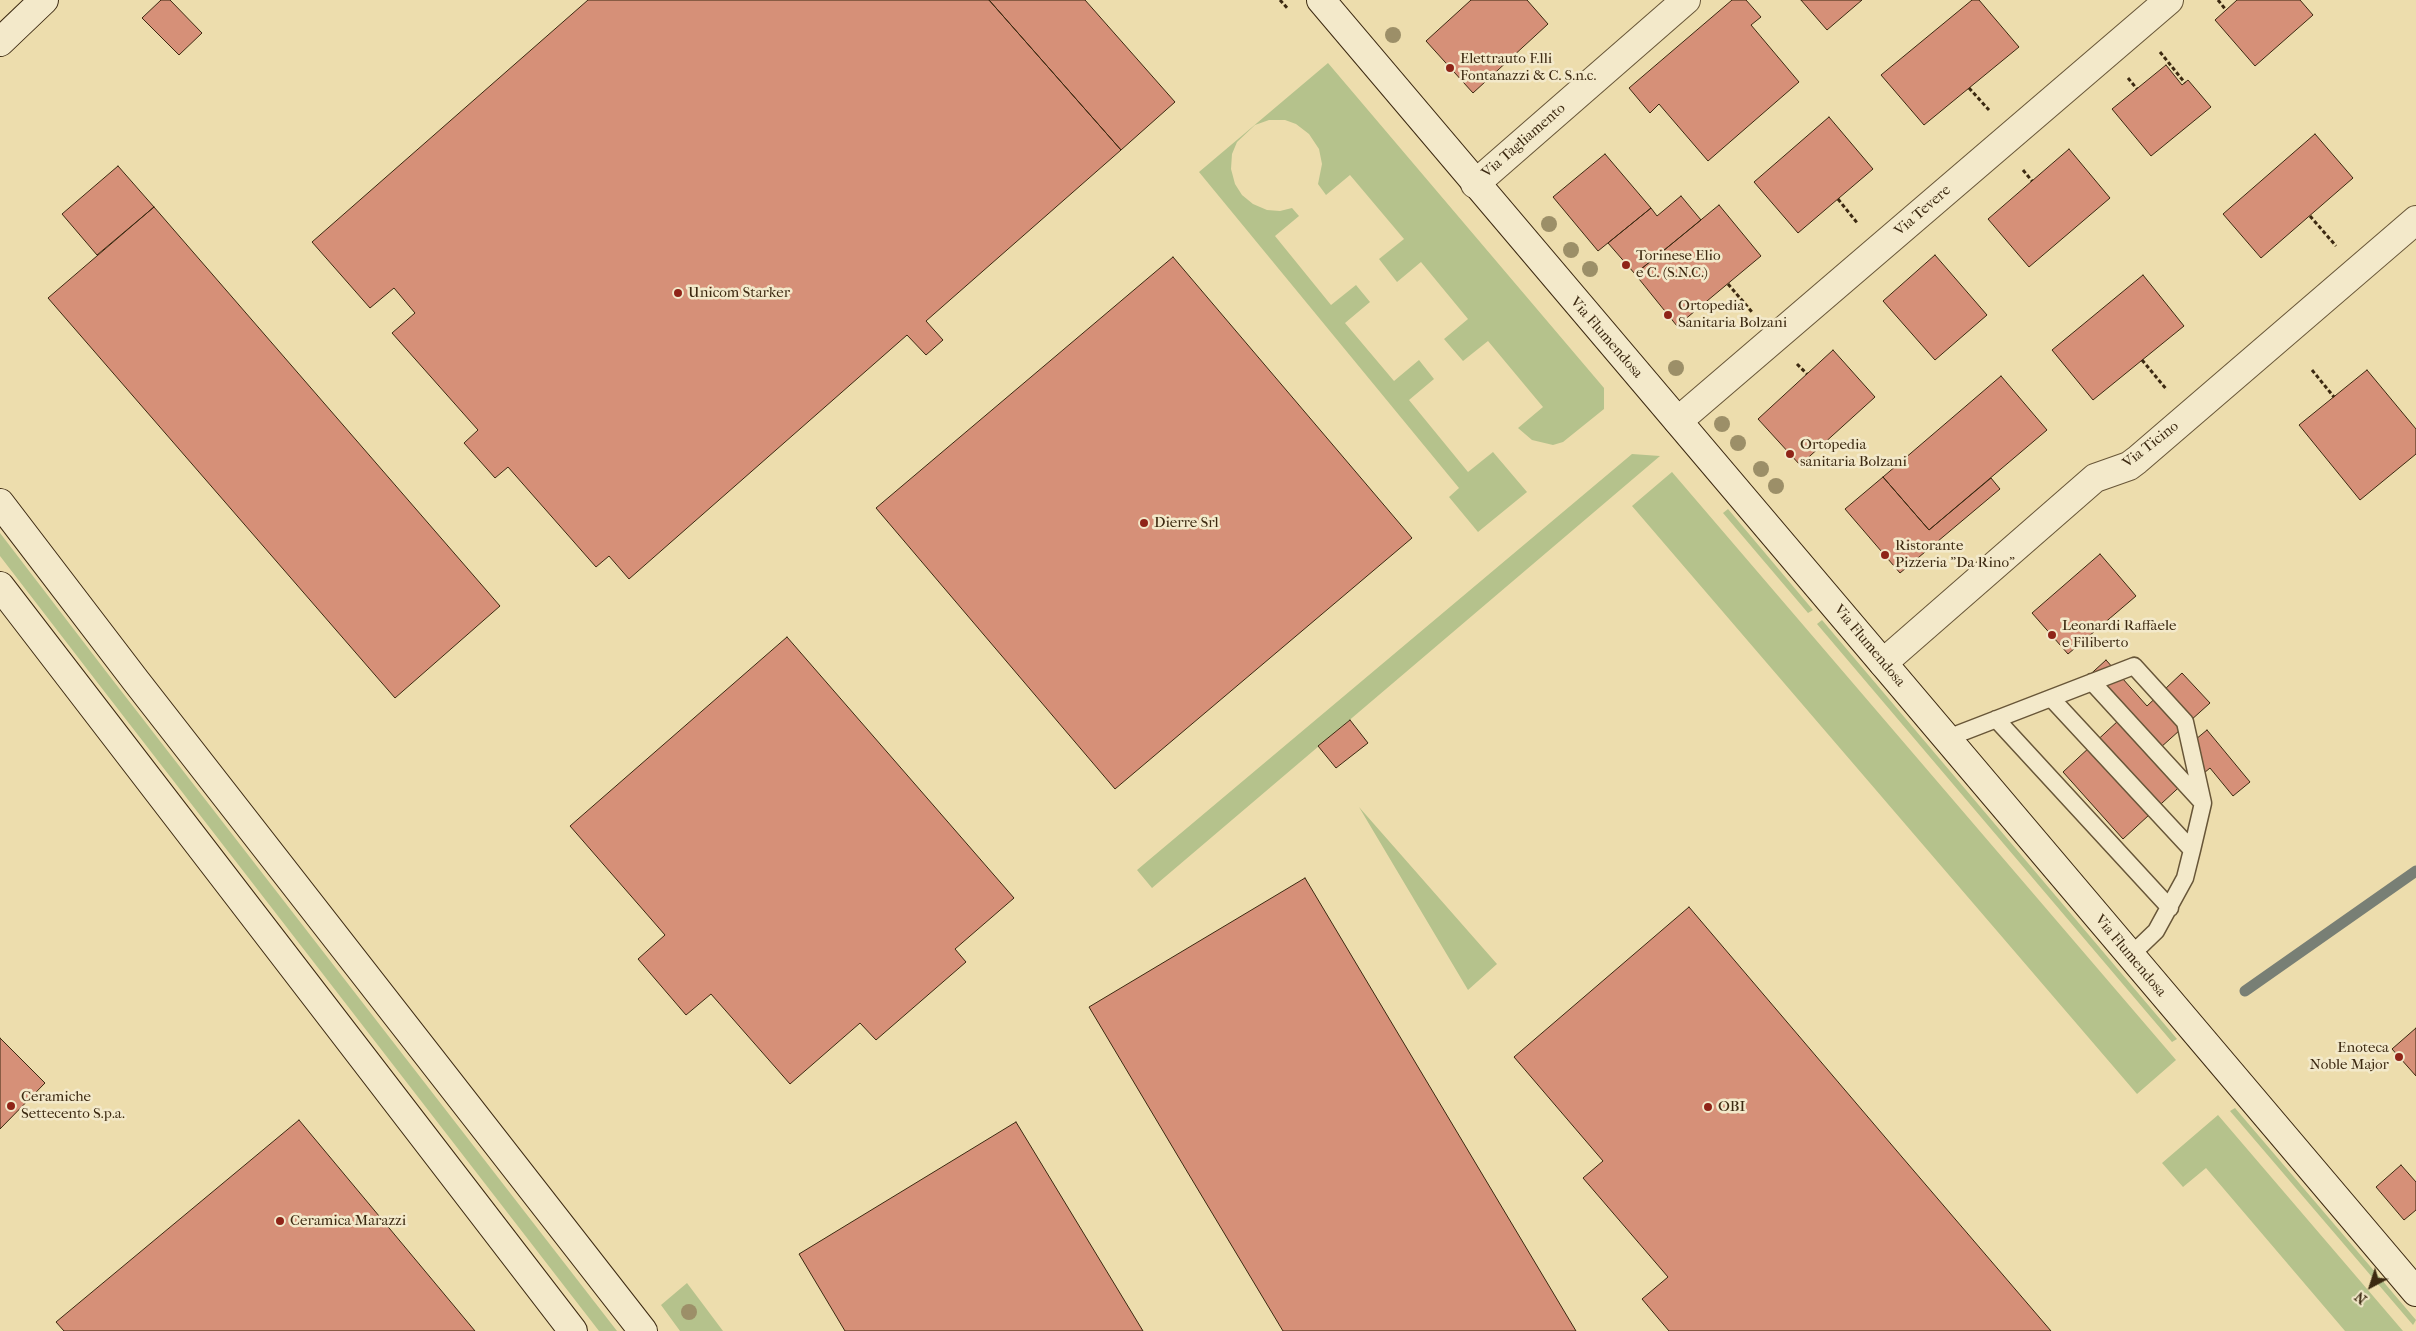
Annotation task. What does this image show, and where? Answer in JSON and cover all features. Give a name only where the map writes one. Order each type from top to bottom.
[{"type":"street","points":[[0,42],[44,0]]},
{"type":"street","name":"Via Flumendosa","points":[[1321,0],[1475,184],[1883,663],[1945,739],[2416,1292]]},
{"type":"street","name":"Via Tagliamento","points":[[1475,184],[1686,0]]},
{"type":"street","name":"Via Tevere","points":[[1678,421],[2169,0]]},
{"type":"street","name":"Via Ticino","points":[[1883,663],[2095,478],[2129,466],[2416,220]]},
{"type":"street","points":[[0,503],[142,689],[643,1331]]},
{"type":"street","points":[[0,586],[573,1331]]},
{"type":"lane","points":[[1945,739],[2134,666],[2185,722],[2203,803],[2192,850],[2185,878],[2170,908],[2156,931],[2130,956]]},
{"type":"lane","points":[[2092,682],[2203,803]]},
{"type":"lane","points":[[2051,698],[2192,850]]},
{"type":"lane","points":[[1996,719],[2170,908]]},
{"type":"path","points":[[2218,0],[2226,10]]},
{"type":"path","points":[[2153,44],[2185,83]]},
{"type":"path","points":[[1969,88],[1995,118]]},
{"type":"path","points":[[1838,199],[1863,230]]},
{"type":"path","points":[[2310,216],[2338,249]]},
{"type":"path","points":[[1728,284],[1757,319]]},
{"type":"path","points":[[1792,358],[1807,374]]},
{"type":"path","points":[[2142,360],[2169,394]]},
{"type":"path","points":[[2312,370],[2334,396]]},
{"type":"green space","points":[[1328,63],[1604,388],[1604,409],[1563,442],[1553,445],[1532,440],[1518,428],[1543,407],[1488,341],[1463,361],[1444,339],[1468,319],[1421,262],[1397,282],[1379,259],[1404,239],[1350,175],[1326,195],[1318,184],[1322,164],[1319,149],[1309,134],[1296,124],[1285,120],[1269,120],[1255,125],[1237,142],[1232,154],[1231,169],[1235,184],[1242,195],[1253,204],[1267,210],[1280,211],[1292,208],[1299,216],[1275,236],[1331,305],[1356,285],[1370,302],[1345,323],[1394,381],[1419,360],[1434,379],[1409,400],[1468,472],[1493,452],[1527,492],[1478,532],[1449,497],[1459,488],[1199,172]]},
{"type":"green space","points":[[1632,454],[1660,456],[1152,888],[1137,870]]},
{"type":"green space","points":[[1672,472],[2176,1060],[2137,1094],[1632,506]]},
{"type":"green space","points":[[1728,509],[1813,610],[1808,613],[1723,513]]},
{"type":"green space","points":[[0,533],[617,1331],[599,1331],[97,682],[0,556]]},
{"type":"green space","points":[[1822,620],[2177,1039],[2172,1042],[1817,624]]},
{"type":"green space","points":[[1359,807],[1497,964],[1468,990]]},
{"type":"green space","points":[[2235,1108],[2416,1320],[2413,1325],[2230,1111]]},
{"type":"green space","points":[[2218,1115],[2403,1331],[2345,1331],[2206,1168],[2183,1187],[2162,1163]]},
{"type":"green space","points":[[687,1283],[723,1331],[680,1331],[661,1305]]},
{"type":"building","points":[[161,0],[170,0],[202,33],[179,55],[142,18]]},
{"type":"building","name":"Unicom Starker","points":[[588,0],[989,0],[1121,150],[926,321],[943,340],[926,355],[907,335],[629,579],[609,556],[596,567],[508,467],[495,478],[464,443],[478,430],[392,333],[415,313],[394,288],[370,308],[312,242]]},
{"type":"building","points":[[989,0],[1085,0],[1175,102],[1121,150]]},
{"type":"building","points":[[1471,0],[1527,0],[1548,24],[1473,93],[1426,41]]},
{"type":"building","points":[[1732,0],[1746,0],[1761,17],[1751,25],[1799,82],[1708,161],[1659,104],[1650,113],[1629,88]]},
{"type":"building","points":[[1801,0],[1862,0],[1827,30]]},
{"type":"building","points":[[1972,0],[1979,0],[2019,47],[1924,125],[1881,75]]},
{"type":"building","points":[[2237,0],[2300,0],[2313,15],[2255,66],[2215,20]]},
{"type":"building","points":[[2166,65],[2182,85],[2188,80],[2211,107],[2151,156],[2112,109]]},
{"type":"building","points":[[1829,117],[1873,169],[1798,233],[1754,182]]},
{"type":"building","points":[[2315,134],[2353,178],[2261,258],[2223,214]]},
{"type":"building","points":[[2069,149],[2110,198],[2029,267],[1988,219]]},
{"type":"building","points":[[1605,154],[1651,208],[1598,251],[1553,197]]},
{"type":"building","points":[[118,166],[154,207],[97,255],[62,214]]},
{"type":"building","points":[[1681,196],[1701,220],[1635,274],[1608,243],[1651,208],[1657,216]]},
{"type":"building","points":[[1719,205],[1761,256],[1677,326],[1635,274]]},
{"type":"building","points":[[154,207],[500,606],[395,698],[48,298]]},
{"type":"building","points":[[1935,255],[1987,315],[1935,360],[1883,301]]},
{"type":"building","name":"Dierre Srl","points":[[1173,257],[1412,538],[1115,789],[876,508]]},
{"type":"building","points":[[2143,275],[2184,326],[2093,400],[2052,350]]},
{"type":"building","points":[[1833,350],[1875,397],[1800,465],[1758,419]]},
{"type":"building","points":[[2367,370],[2416,429],[2416,454],[2360,500],[2299,425]]},
{"type":"building","points":[[2001,376],[2047,430],[1929,530],[1883,477]]},
{"type":"building","points":[[1883,477],[1929,530],[1991,478],[2000,489],[1900,573],[1845,509]]},
{"type":"building","points":[[2100,554],[2136,596],[2068,654],[2032,613]]},
{"type":"building","points":[[787,637],[1014,898],[955,949],[966,962],[876,1040],[860,1023],[790,1084],[711,994],[686,1015],[638,959],[665,935],[570,826]]},
{"type":"building","points":[[2106,660],[2147,706],[2182,673],[2210,703],[2160,748],[2188,779],[2123,839],[2063,772],[2119,720],[2083,681]]},
{"type":"building","points":[[1350,720],[1368,743],[1336,768],[1318,746]]},
{"type":"building","points":[[2207,730],[2250,782],[2233,796],[2210,768],[2204,773],[2184,749]]},
{"type":"building","points":[[1305,878],[1576,1331],[1283,1331],[1185,1168],[1089,1007]]},
{"type":"building","name":"OBI","points":[[1689,907],[2051,1331],[1669,1331],[1642,1299],[1668,1277],[1583,1178],[1603,1161],[1514,1057]]},
{"type":"building","points":[[2416,1028],[2416,1076],[2392,1049]]},
{"type":"building","name":"Ceramiche Settecento S.p.a.","points":[[0,1038],[45,1083],[0,1129]]},
{"type":"building","name":"Ceramica Marazzi","points":[[299,1120],[475,1331],[64,1331],[56,1322]]},
{"type":"building","points":[[1016,1122],[1143,1331],[845,1331],[799,1254]]},
{"type":"building","points":[[2401,1165],[2416,1182],[2416,1210],[2404,1220],[2376,1187]]},
{"type":"waterway","points":[[2245,991],[2416,871]]},
{"type":"place","name":"Elettrauto F.lli Fontanazzi & C. S.n.c.","points":[[1450,68]]},
{"type":"place","name":"Torinese Elio e C. (S.N.C.)","points":[[1626,265]]},
{"type":"place","name":"Unicom Starker","points":[[678,293]]},
{"type":"place","name":"Ortopedia Sanitaria Bolzani","points":[[1668,315]]},
{"type":"place","name":"Ortopedia sanitaria Bolzani","points":[[1790,454]]},
{"type":"place","name":"Dierre Srl","points":[[1144,523]]},
{"type":"place","name":"Ristorante Pizzeria \"Da Rino\"","points":[[1885,555]]},
{"type":"place","name":"Leonardi Raffaele e Filiberto","points":[[2052,635]]},
{"type":"place","name":"Enoteca Noble Major","points":[[2399,1057]]},
{"type":"place","name":"Ceramiche Settecento S.p.a.","points":[[11,1106]]},
{"type":"place","name":"OBI","points":[[1708,1107]]},
{"type":"place","name":"Ceramica Marazzi","points":[[280,1221]]}]
